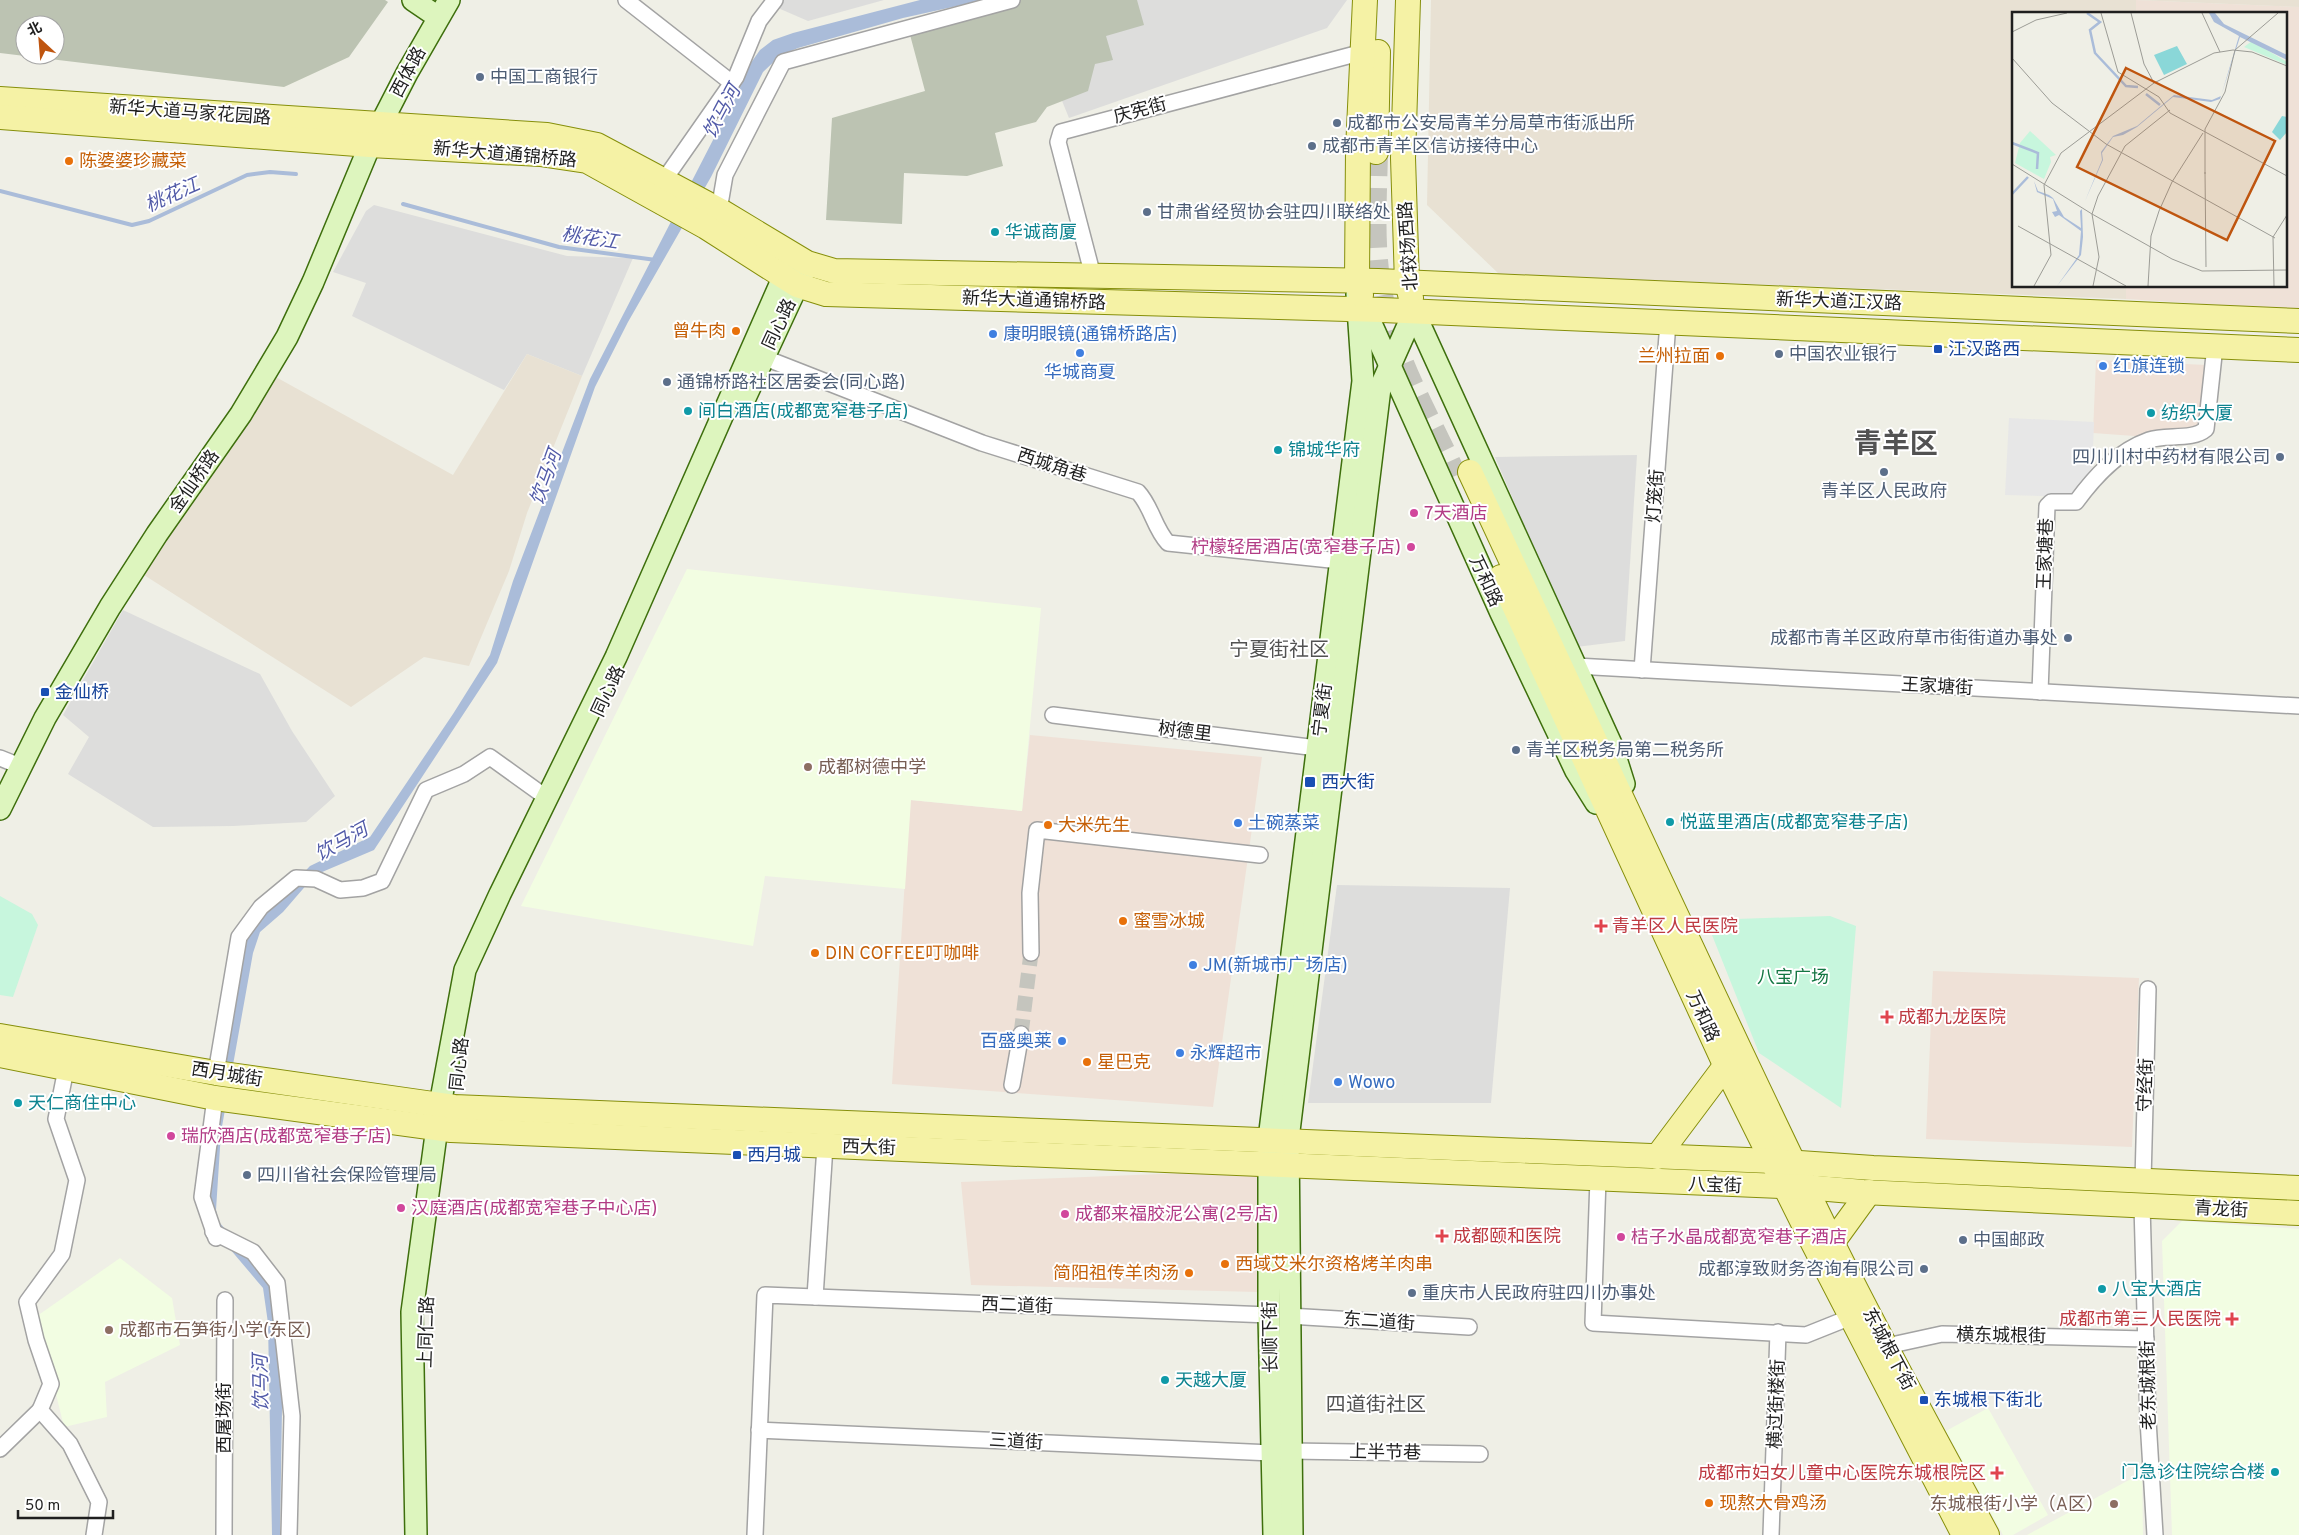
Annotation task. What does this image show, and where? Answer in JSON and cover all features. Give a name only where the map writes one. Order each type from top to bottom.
[{"type":"main road","name":"北较场西路","points":[[1365,0],[1363,52],[1414,312]]},
{"type":"main road","points":[[1380,0],[1382,154]]},
{"type":"main road","points":[[1382,154],[1394,0]]},
{"type":"main road","name":"北较场西路","points":[[1368,310],[1368,281],[1382,154],[1408,0]]},
{"type":"main road","name":"新华大道马家花园路","points":[[0,99],[376,135]]},
{"type":"main road","name":"新华大道马家花园路","points":[[0,117],[376,135]]},
{"type":"main road","name":"新华大道通锦桥路","points":[[376,135],[548,135],[597,145],[664,188],[713,215],[800,259],[834,270],[1368,281]]},
{"type":"main road","name":"新华大道通锦桥路","points":[[713,215],[790,281],[826,294],[1368,310]]},
{"type":"main road","name":"新华大道江汉路","points":[[1368,281],[2299,321]]},
{"type":"main road","name":"新华大道江汉路","points":[[1368,310],[2299,350]]},
{"type":"main road","name":"万和路","points":[[1462,474],[1631,840],[1726,1065],[1783,1161],[1796,1187]]},
{"type":"main road","name":"万和路","points":[[1631,840],[1756,1087],[1783,1161]]},
{"type":"main road","name":"西月城街","points":[[0,1036],[216,1073],[447,1106]]},
{"type":"main road","name":"西月城街","points":[[0,1055],[215,1098],[444,1129]]},
{"type":"main road","points":[[1657,1157],[1726,1065]]},
{"type":"main road","name":"西大街","points":[[447,1106],[1279,1139]]},
{"type":"main road","name":"西大街","points":[[444,1129],[1278,1164]]},
{"type":"main road","name":"八宝街","points":[[1279,1139],[1783,1161],[1874,1168],[2142,1181]]},
{"type":"main road","name":"八宝街","points":[[1278,1164],[1796,1187],[2142,1205]]},
{"type":"main road","name":"青龙街","points":[[2142,1181],[2299,1188]]},
{"type":"main road","name":"东城根下街","points":[[1796,1187],[1832,1243],[1987,1535]]},
{"type":"main road","name":"东城根下街","points":[[1796,1187],[1851,1317],[1964,1535]]},
{"type":"main road","points":[[1832,1243],[1869,1192]]},
{"type":"main road","name":"青龙街","points":[[2142,1205],[2299,1213]]},
{"type":"street","points":[[413,0],[443,8]]},
{"type":"street","points":[[626,0],[732,83]]},
{"type":"street","points":[[664,188],[732,83],[759,21],[775,0]]},
{"type":"street","points":[[713,215],[724,175],[783,62],[1012,0]]},
{"type":"street","name":"西体路","points":[[376,135],[443,8]]},
{"type":"street","name":"庆宪街","points":[[1093,276],[1058,142],[1061,132],[1363,52]]},
{"type":"street","name":"金仙桥路","points":[[0,809],[45,718],[110,607],[156,534],[241,414],[287,337],[313,282],[376,135]]},
{"type":"street","name":"同心路","points":[[444,1129],[469,978],[618,670],[800,259]]},
{"type":"street","name":"万和路","points":[[1368,310],[1389,365],[1470,546],[1576,771],[1631,840]]},
{"type":"street","name":"宁夏街","points":[[1279,1139],[1318,748],[1363,381],[1368,310]]},
{"type":"street","name":"万和路","points":[[1414,312],[1612,746],[1631,840]]},
{"type":"street","name":"宁夏街","points":[[1279,1139],[1380,388],[1414,312]]},
{"type":"street","name":"灯笼街","points":[[1642,670],[1668,322]]},
{"type":"street","name":"王家塘巷","points":[[2040,692],[2047,506],[2051,502],[2076,502],[2092,480],[2113,461],[2150,440],[2196,434],[2206,429],[2215,346]]},
{"type":"street","points":[[447,1106],[465,970],[616,657],[757,355]]},
{"type":"street","name":"西城角巷","points":[[757,355],[982,443],[1138,492],[1145,500],[1161,535],[1168,543],[1340,561]]},
{"type":"street","name":"王家塘街","points":[[1576,666],[2299,706]]},
{"type":"street","name":"树德里","points":[[1052,715],[1318,748]]},
{"type":"street","points":[[216,1073],[239,937],[261,908],[297,878],[316,879],[340,890],[363,888],[382,881],[426,790],[464,774],[490,757],[547,798]]},
{"type":"street","points":[[0,758],[20,766]]},
{"type":"street","points":[[1031,953],[1030,893],[1037,830],[1260,855]]},
{"type":"street","name":"守经街","points":[[2142,1181],[2148,990]]},
{"type":"street","points":[[1012,1085],[1021,1034]]},
{"type":"street","points":[[0,1449],[40,1410],[51,1384],[36,1340],[27,1302],[62,1254],[77,1180],[56,1119],[66,1069]]},
{"type":"street","points":[[215,1098],[202,1197],[216,1235],[253,1252],[277,1283],[292,1416],[289,1535]]},
{"type":"street","points":[[416,1535],[412,1312],[444,1129]]},
{"type":"street","name":"上同仁路","points":[[427,1535],[424,1311],[444,1129]]},
{"type":"street","name":"长顺下街","points":[[1274,1535],[1281,1452],[1279,1139]]},
{"type":"street","points":[[815,1297],[825,1146]]},
{"type":"street","points":[[1598,1179],[1593,1324],[1778,1332],[1806,1335],[1851,1317]]},
{"type":"street","name":"老东城根街","points":[[2142,1205],[2148,1420],[2155,1535]]},
{"type":"street","name":"西二道街","points":[[759,1430],[765,1295],[1279,1315]]},
{"type":"street","name":"西屠场街","points":[[224,1535],[225,1300]]},
{"type":"street","name":"东二道街","points":[[1279,1315],[1469,1327]]},
{"type":"street","name":"横过街楼街","points":[[1771,1535],[1778,1332]]},
{"type":"street","name":"横东城根街","points":[[1887,1346],[1942,1334],[2146,1339]]},
{"type":"street","points":[[40,1410],[70,1444],[99,1502],[94,1535]]},
{"type":"street","points":[[754,1535],[759,1430]]},
{"type":"street","name":"三道街","points":[[759,1430],[1281,1452]]},
{"type":"street","name":"长顺下街","points":[[1281,1452],[1292,1535]]},
{"type":"street","name":"上半节巷","points":[[1281,1452],[1480,1454]]},
{"type":"shaded area","points":[[0,0],[385,0],[388,2],[349,57],[284,87],[65,61],[65,15],[15,15],[15,55],[0,53]]},
{"type":"shaded area","points":[[784,0],[884,0],[808,21],[778,8]]},
{"type":"shaded area","points":[[1018,0],[1137,0],[1144,25],[1106,36],[1113,60],[1095,64],[1088,91],[1047,107],[1036,122],[995,133],[1003,166],[967,176],[904,173],[902,224],[826,220],[832,118],[925,91],[909,31]]},
{"type":"shaded area","points":[[1036,0],[1347,0],[1327,28],[1069,118],[1023,5]]},
{"type":"shaded area","points":[[1431,0],[2136,0],[2136,12],[2012,12],[2012,288],[2126,288],[2126,299],[1499,274],[1427,205]]},
{"type":"shaded area","points":[[2136,0],[2299,7],[2299,310],[2126,299],[2126,288],[2286,288],[2286,12],[2136,12]]},
{"type":"shaded area","points":[[2137,0],[2299,0],[2299,7]]},
{"type":"shaded area","points":[[374,205],[567,256],[633,258],[582,376],[527,354],[504,390],[352,316],[366,283],[333,272],[366,211]]},
{"type":"shaded area","points":[[527,354],[582,376],[527,513],[509,571],[469,666],[424,657],[351,707],[144,575],[274,376],[453,475]]},
{"type":"shaded area","points":[[2096,360],[2207,365],[2202,422],[2197,428],[2148,437],[2093,433]]},
{"type":"shaded area","points":[[2009,418],[2094,422],[2092,474],[2073,497],[2005,495]]},
{"type":"shaded area","points":[[1637,455],[1625,641],[1576,647],[1495,457]]},
{"type":"shaded area","name":"成都树德中学","points":[[687,569],[1041,608],[1022,811],[911,800],[905,889],[765,876],[753,946],[521,906]]},
{"type":"shaded area","points":[[123,610],[260,674],[292,731],[335,796],[306,822],[233,826],[153,827],[68,774],[89,737],[63,715]]},
{"type":"shaded area","points":[[1030,735],[1262,757],[1213,1107],[892,1084],[910,800],[1022,811]]},
{"type":"shaded area","points":[[1337,885],[1510,888],[1491,1103],[1308,1103]]},
{"type":"shaded area","points":[[1933,971],[2139,978],[2132,1147],[1926,1139]]},
{"type":"shaded area","points":[[1260,1170],[1258,1292],[971,1285],[961,1182]]},
{"type":"shaded area","name":"成都市第三人民医院","points":[[2182,1221],[2299,1229],[2299,1535],[2172,1535],[2162,1241]]},
{"type":"shaded area","name":"成都市石笋街小学(东区)","points":[[120,1258],[172,1298],[180,1345],[105,1382],[107,1417],[64,1427],[37,1316]]},
{"type":"shaded area","name":"成都市妇女儿童中心医院东城根院区","points":[[1988,1408],[2048,1515],[2013,1535],[2003,1535],[1946,1431]]},
{"type":"shaded area","name":"东城根街小学（A区）","points":[[2142,1473],[2143,1535],[2027,1535]]},
{"type":"green space","points":[[0,896],[32,914],[38,925],[13,997],[0,995]]},
{"type":"green space","name":"八宝广场","points":[[1830,916],[1856,926],[1841,1108],[1759,1053],[1706,920]]},
{"type":"water","points":[[920,0],[984,0],[903,18],[798,48],[781,55],[763,72],[711,177],[628,322],[595,387],[497,663],[374,850],[315,875],[283,912],[260,932],[253,953],[221,1132],[216,1210],[219,1222],[276,1287],[283,1346],[280,1535],[272,1535],[268,1323],[263,1288],[224,1242],[205,1202],[237,968],[248,932],[310,866],[370,837],[453,714],[490,655],[513,581],[590,379],[713,140],[743,74],[760,50],[773,40],[793,33]]},
{"type":"waterway","name":"桃花江","points":[[0,191],[132,225],[149,221],[247,175],[270,172],[296,174]]},
{"type":"waterway","name":"桃花江","points":[[403,204],[559,247],[656,260]]},
{"type":"tunnel","points":[[1376,152],[1375,245],[1382,300],[1395,346],[1404,368],[1455,476]]},
{"type":"tunnel","points":[[1021,1034],[1031,953]]},
{"type":"place","name":"中国工商银行","points":[[480,77]]},
{"type":"place","name":"成都市公安局青羊分局草市街派出所","points":[[1337,123]]},
{"type":"place","name":"成都市青羊区信访接待中心","points":[[1312,146]]},
{"type":"place","name":"陈婆婆珍藏菜","points":[[69,161]]},
{"type":"place","name":"甘肃省经贸协会驻四川联络处","points":[[1147,212]]},
{"type":"place","name":"华诚商厦","points":[[995,232]]},
{"type":"place","name":"曾牛肉","points":[[736,331]]},
{"type":"place","name":"康明眼镜(通锦桥路店)","points":[[993,334]]},
{"type":"place","name":"江汉路西","points":[[1938,349]]},
{"type":"place","name":"华城商夏","points":[[1080,353]]},
{"type":"place","name":"中国农业银行","points":[[1779,354]]},
{"type":"place","name":"兰州拉面","points":[[1720,356]]},
{"type":"place","name":"红旗连锁","points":[[2103,366]]},
{"type":"place","name":"通锦桥路社区居委会(同心路)","points":[[667,382]]},
{"type":"place","name":"间白酒店(成都宽窄巷子店)","points":[[688,411]]},
{"type":"place","name":"纺织大厦","points":[[2151,413]]},
{"type":"place","name":"锦城华府","points":[[1278,450]]},
{"type":"place","name":"四川川村中药材有限公司","points":[[2280,457]]},
{"type":"place","name":"青羊区人民政府","points":[[1884,472]]},
{"type":"place","name":"7天酒店","points":[[1414,513]]},
{"type":"place","name":"柠檬轻居酒店(宽窄巷子店)","points":[[1411,547]]},
{"type":"place","name":"成都市青羊区政府草市街街道办事处","points":[[2068,638]]},
{"type":"place","name":"金仙桥","points":[[45,692]]},
{"type":"place","name":"青羊区税务局第二税务所","points":[[1516,750]]},
{"type":"place","name":"成都树德中学","points":[[808,767]]},
{"type":"place","name":"西大街","points":[[1310,782]]},
{"type":"place","name":"悦蓝里酒店(成都宽窄巷子店)","points":[[1670,822]]},
{"type":"place","name":"土碗蒸菜","points":[[1238,823]]},
{"type":"place","name":"大米先生","points":[[1048,825]]},
{"type":"place","name":"蜜雪冰城","points":[[1123,921]]},
{"type":"place","name":"青羊区人民医院","points":[[1601,926]]},
{"type":"place","name":"DIN COFFEE叮咖啡","points":[[815,953]]},
{"type":"place","name":"JM(新城市广场店)","points":[[1193,965]]},
{"type":"place","name":"成都九龙医院","points":[[1887,1017]]},
{"type":"place","name":"百盛奥莱","points":[[1062,1041]]},
{"type":"place","name":"永辉超市","points":[[1180,1053]]},
{"type":"place","name":"星巴克","points":[[1087,1062]]},
{"type":"place","name":"Wowo","points":[[1338,1082]]},
{"type":"place","name":"天仁商住中心","points":[[18,1103]]},
{"type":"place","name":"瑞欣酒店(成都宽窄巷子店)","points":[[171,1136]]},
{"type":"place","name":"西月城","points":[[737,1155]]},
{"type":"place","name":"四川省社会保险管理局","points":[[247,1175]]},
{"type":"place","name":"汉庭酒店(成都宽窄巷子中心店)","points":[[401,1208]]},
{"type":"place","name":"成都来福胶泥公寓(2号店)","points":[[1065,1214]]},
{"type":"place","name":"成都颐和医院","points":[[1442,1236]]},
{"type":"place","name":"桔子水晶成都宽窄巷子酒店","points":[[1621,1237]]},
{"type":"place","name":"中国邮政","points":[[1963,1240]]},
{"type":"place","name":"西域艾米尔资格烤羊肉串","points":[[1225,1264]]},
{"type":"place","name":"成都淳致财务咨询有限公司","points":[[1924,1269]]},
{"type":"place","name":"简阳祖传羊肉汤","points":[[1189,1273]]},
{"type":"place","name":"八宝大酒店","points":[[2102,1289]]},
{"type":"place","name":"重庆市人民政府驻四川办事处","points":[[1412,1293]]},
{"type":"place","name":"成都市第三人民医院","points":[[2232,1319]]},
{"type":"place","name":"成都市石笋街小学(东区)","points":[[109,1330]]},
{"type":"place","name":"天越大厦","points":[[1165,1380]]},
{"type":"place","name":"东城根下街北","points":[[1924,1400]]},
{"type":"place","name":"门急诊住院综合楼","points":[[2275,1472]]},
{"type":"place","name":"成都市妇女儿童中心医院东城根院区","points":[[1997,1473]]},
{"type":"place","name":"现熬大骨鸡汤","points":[[1709,1503]]},
{"type":"place","name":"东城根街小学（A区）","points":[[2114,1504]]},
{"type":"district","name":"青羊区","points":[[1896,443]]},
{"type":"district","name":"宁夏街社区","points":[[1279,649]]},
{"type":"district","name":"四道街社区","points":[[1376,1404]]},
{"type":"water label","name":"饮马河","points":[[721,111]]},
{"type":"water label","name":"饮马河","points":[[545,477]]},
{"type":"water label","name":"饮马河","points":[[341,841]]},
{"type":"water label","name":"饮马河","points":[[260,1383]]}]
